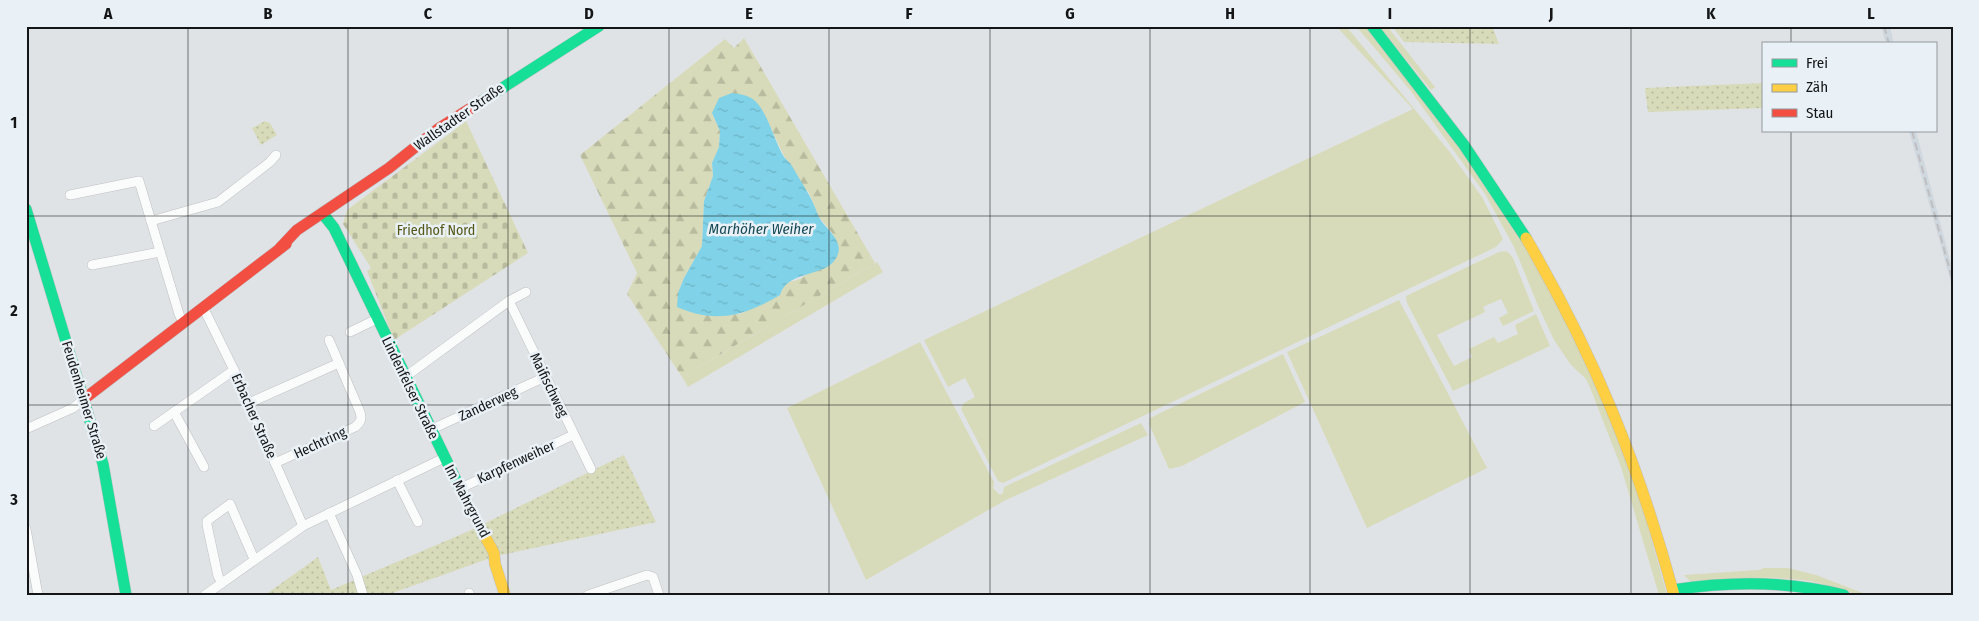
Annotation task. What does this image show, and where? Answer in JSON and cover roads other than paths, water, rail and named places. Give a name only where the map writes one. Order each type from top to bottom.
[{"type":"main road","name":"Wallstadter Straße","points":[[84,399],[280,248],[300,236],[323,214],[389,168],[438,129],[599,26]]},
{"type":"main road","points":[[1372,26],[1419,84],[1493,186],[1555,289],[1587,353],[1625,441],[1656,530],[1673,593],[1688,587],[1723,586],[1754,582],[1790,584],[1844,595]]},
{"type":"main road","name":"Feudenheimer Straße","points":[[26,209],[30,239],[84,399],[103,464],[126,595]]},
{"type":"main road","name":"Lindenfelser Straße","points":[[323,214],[334,228],[343,251],[444,458]]},
{"type":"main road","name":"Im Mahrgrund","points":[[444,458],[494,554],[495,564],[505,595]]},
{"type":"main road","points":[[1700,595],[1723,586]]},
{"type":"street","points":[[150,221],[218,202],[270,162],[276,155]]},
{"type":"street","points":[[70,195],[139,181],[183,322]]},
{"type":"street","points":[[92,265],[160,252]]},
{"type":"street","points":[[405,377],[509,301],[526,292]]},
{"type":"street","name":"Maifischweg","points":[[509,301],[591,470]]},
{"type":"street","name":"Erbacher Straße","points":[[203,307],[234,370],[303,526]]},
{"type":"street","name":"Lindenfelser Straße","points":[[350,332],[376,319]]},
{"type":"street","name":"Hechtring","points":[[275,463],[355,427],[362,418],[328,340]]},
{"type":"street","points":[[249,403],[339,364]]},
{"type":"street","points":[[154,426],[234,370]]},
{"type":"street","name":"Zanderweg","points":[[430,430],[545,377]]},
{"type":"street","points":[[26,430],[72,408],[84,399]]},
{"type":"street","points":[[174,412],[204,467]]},
{"type":"street","name":"Karpfenweiher","points":[[459,489],[574,435]]},
{"type":"street","name":"Im Mahrgrund","points":[[205,595],[303,526],[444,458]]},
{"type":"street","points":[[397,480],[418,522]]},
{"type":"street","points":[[222,583],[218,576],[206,525],[207,521],[230,504],[254,559]]},
{"type":"street","points":[[329,513],[357,575],[363,595]]},
{"type":"street","points":[[26,529],[38,595]]},
{"type":"street","points":[[588,595],[647,575],[653,578],[659,595]]},
{"type":"water","name":"Marhöher Weiher","points":[[732,93],[749,97],[759,105],[784,157],[810,196],[821,220],[835,238],[839,248],[834,262],[818,271],[791,281],[784,287],[780,295],[767,302],[742,313],[717,316],[704,315],[677,307],[678,293],[702,246],[704,201],[713,176],[712,163],[719,147],[720,131],[712,113],[719,98]]},
{"type":"railway","points":[[1884,26],[1888,42]]},
{"type":"railway","points":[[1912,132],[1953,282]]},
{"type":"park label","name":"Friedhof Nord","points":[[436,230]]}]
